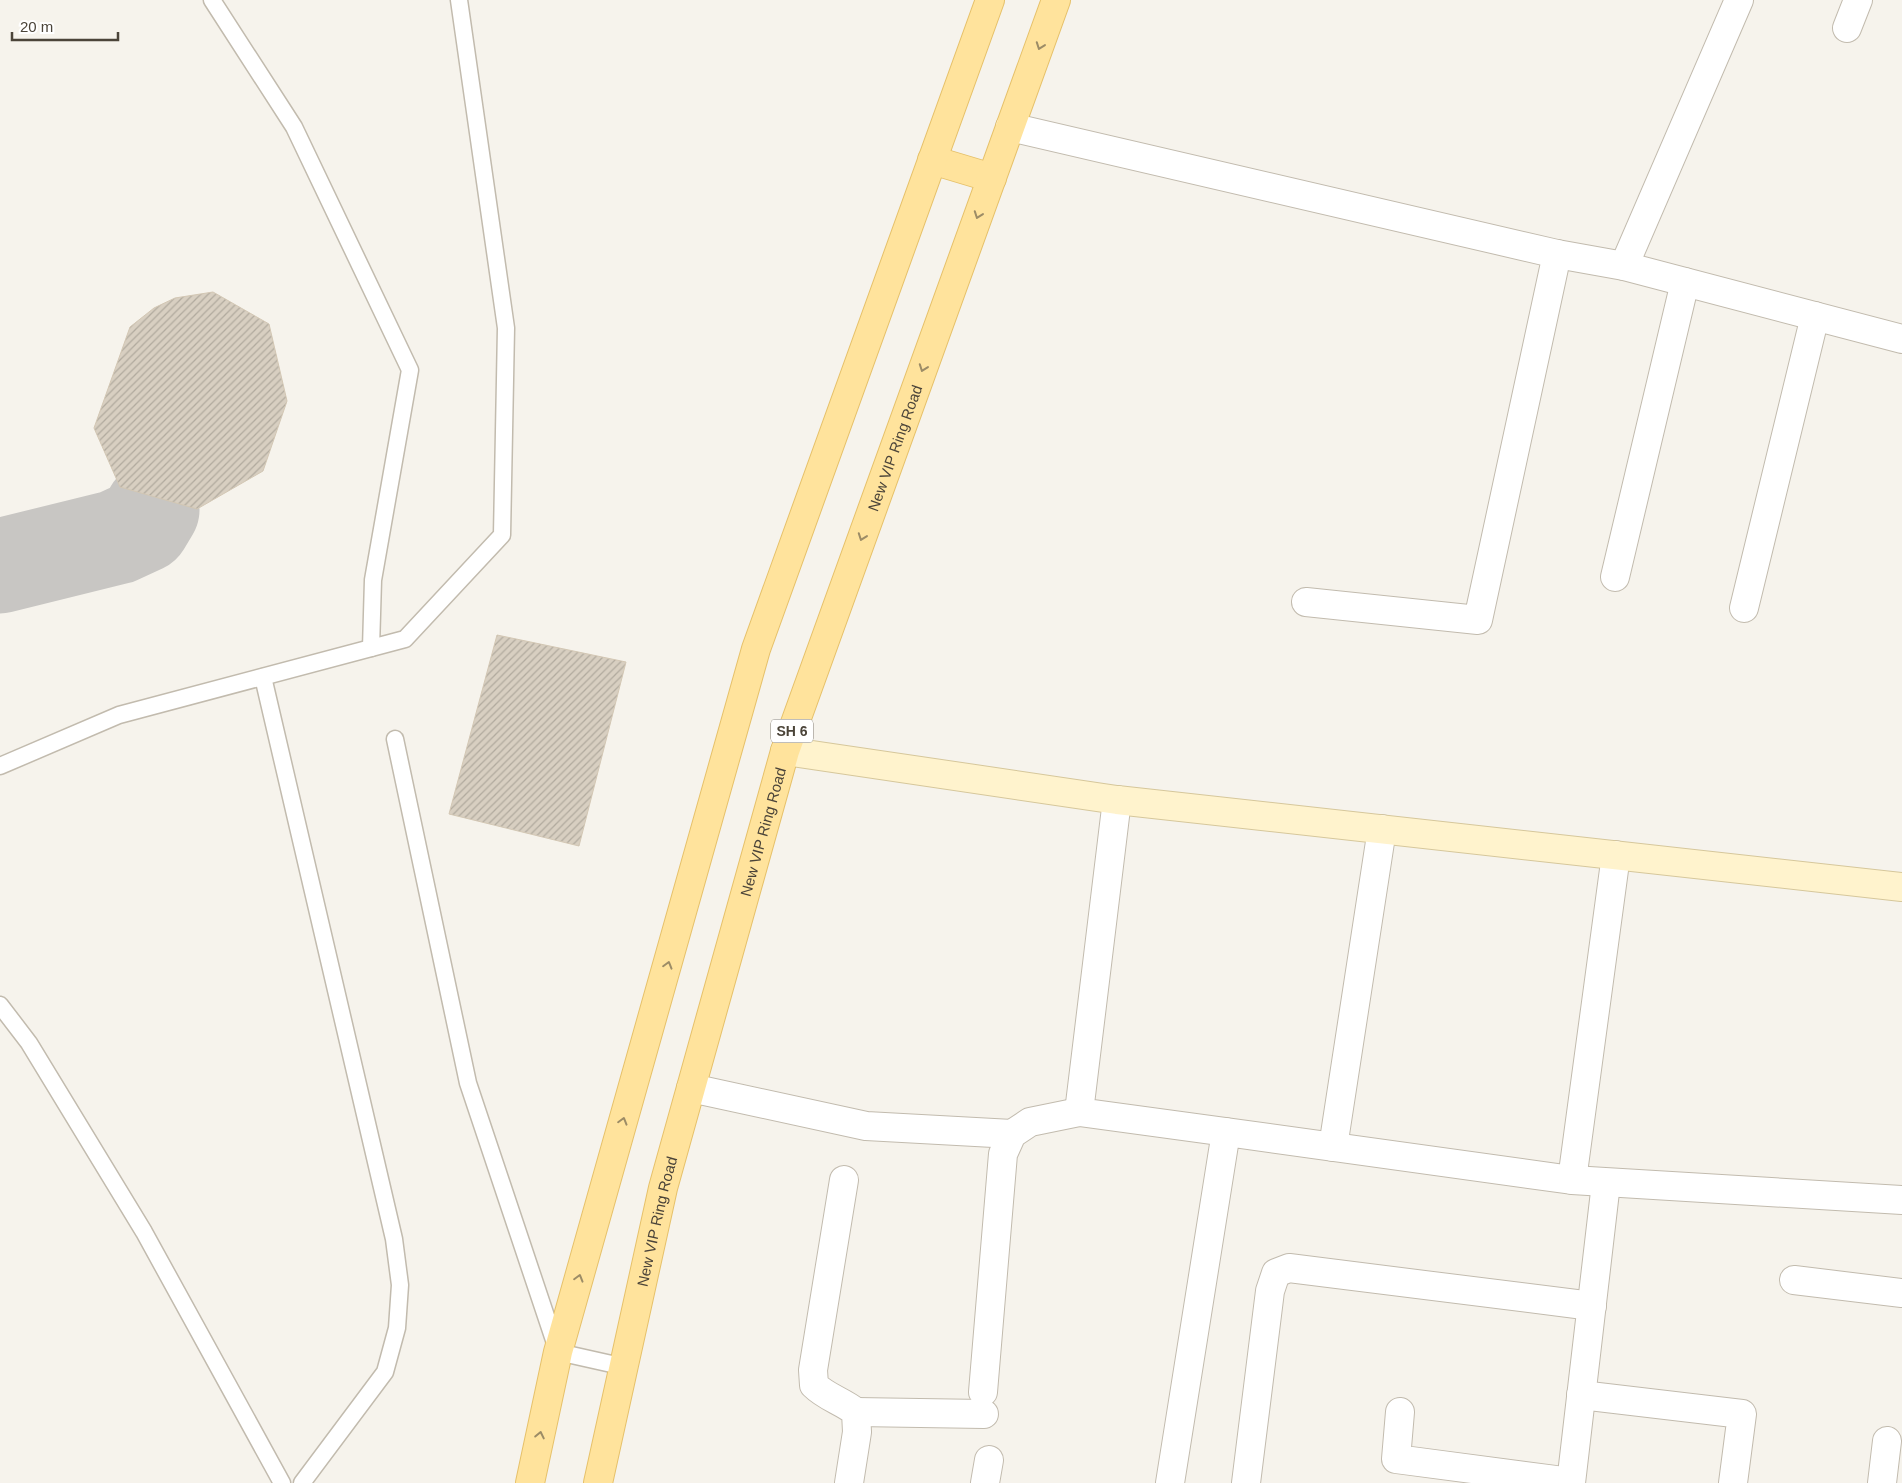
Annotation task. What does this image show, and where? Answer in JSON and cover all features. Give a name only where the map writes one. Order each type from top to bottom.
[{"type":"main road","points":[[530,1483],[558,1352],[756,649],[990,0]]},
{"type":"main road","name":"New VIP Ring Road","points":[[598,1483],[663,1188],[784,751],[1056,0]]},
{"type":"main road","points":[[932,160],[992,178]]},
{"type":"street","points":[[1624,266],[1739,0]]},
{"type":"street","points":[[1847,28],[1858,0]]},
{"type":"street","points":[[1010,127],[1557,254],[1624,266],[1902,339]]},
{"type":"street","points":[[1306,602],[1478,620],[1557,254]]},
{"type":"street","points":[[1615,577],[1685,282]]},
{"type":"street","points":[[1744,608],[1815,316]]},
{"type":"street","points":[[784,751],[1117,800],[1902,887]]},
{"type":"street","points":[[1079,1112],[1117,800]]},
{"type":"street","points":[[1333,1147],[1382,829]]},
{"type":"street","points":[[1572,1180],[1616,855]]},
{"type":"street","points":[[691,1088],[866,1126],[1012,1134]]},
{"type":"street","points":[[844,1180],[813,1370],[814,1385],[824,1394],[845,1403],[856,1412],[984,1403],[1003,1154],[1012,1134],[1030,1122],[1079,1112],[1572,1180],[1902,1200]]},
{"type":"street","points":[[1170,1483],[1226,1132]]},
{"type":"street","points":[[1400,1412],[1396,1459],[1571,1482],[1606,1183]]},
{"type":"street","points":[[1246,1483],[1270,1290],[1276,1273],[1289,1268],[1592,1306]]},
{"type":"street","points":[[1794,1280],[1902,1293]]},
{"type":"street","points":[[1581,1395],[1742,1414],[1733,1483]]},
{"type":"street","points":[[849,1483],[857,1432],[856,1412]]},
{"type":"street","points":[[1882,1483],[1887,1441]]},
{"type":"lane","points":[[212,0],[294,127],[410,370],[373,580],[371,648]]},
{"type":"lane","points":[[0,766],[119,715],[405,639],[502,535],[506,328],[459,0]]},
{"type":"lane","points":[[263,677],[394,1239],[400,1285],[396,1328],[385,1372],[302,1483]]},
{"type":"lane","points":[[395,739],[468,1082],[558,1352],[625,1367]]},
{"type":"lane","points":[[0,1005],[29,1043],[144,1232],[282,1483]]},
{"type":"building","points":[[213,292],[269,324],[287,401],[263,471],[197,509],[120,487],[94,428],[130,327],[154,308],[175,298]]},
{"type":"building","points":[[497,635],[626,662],[579,846],[449,814]]},
{"type":"taxiway","points":[[0,566],[117,537],[143,525],[152,510]]}]
